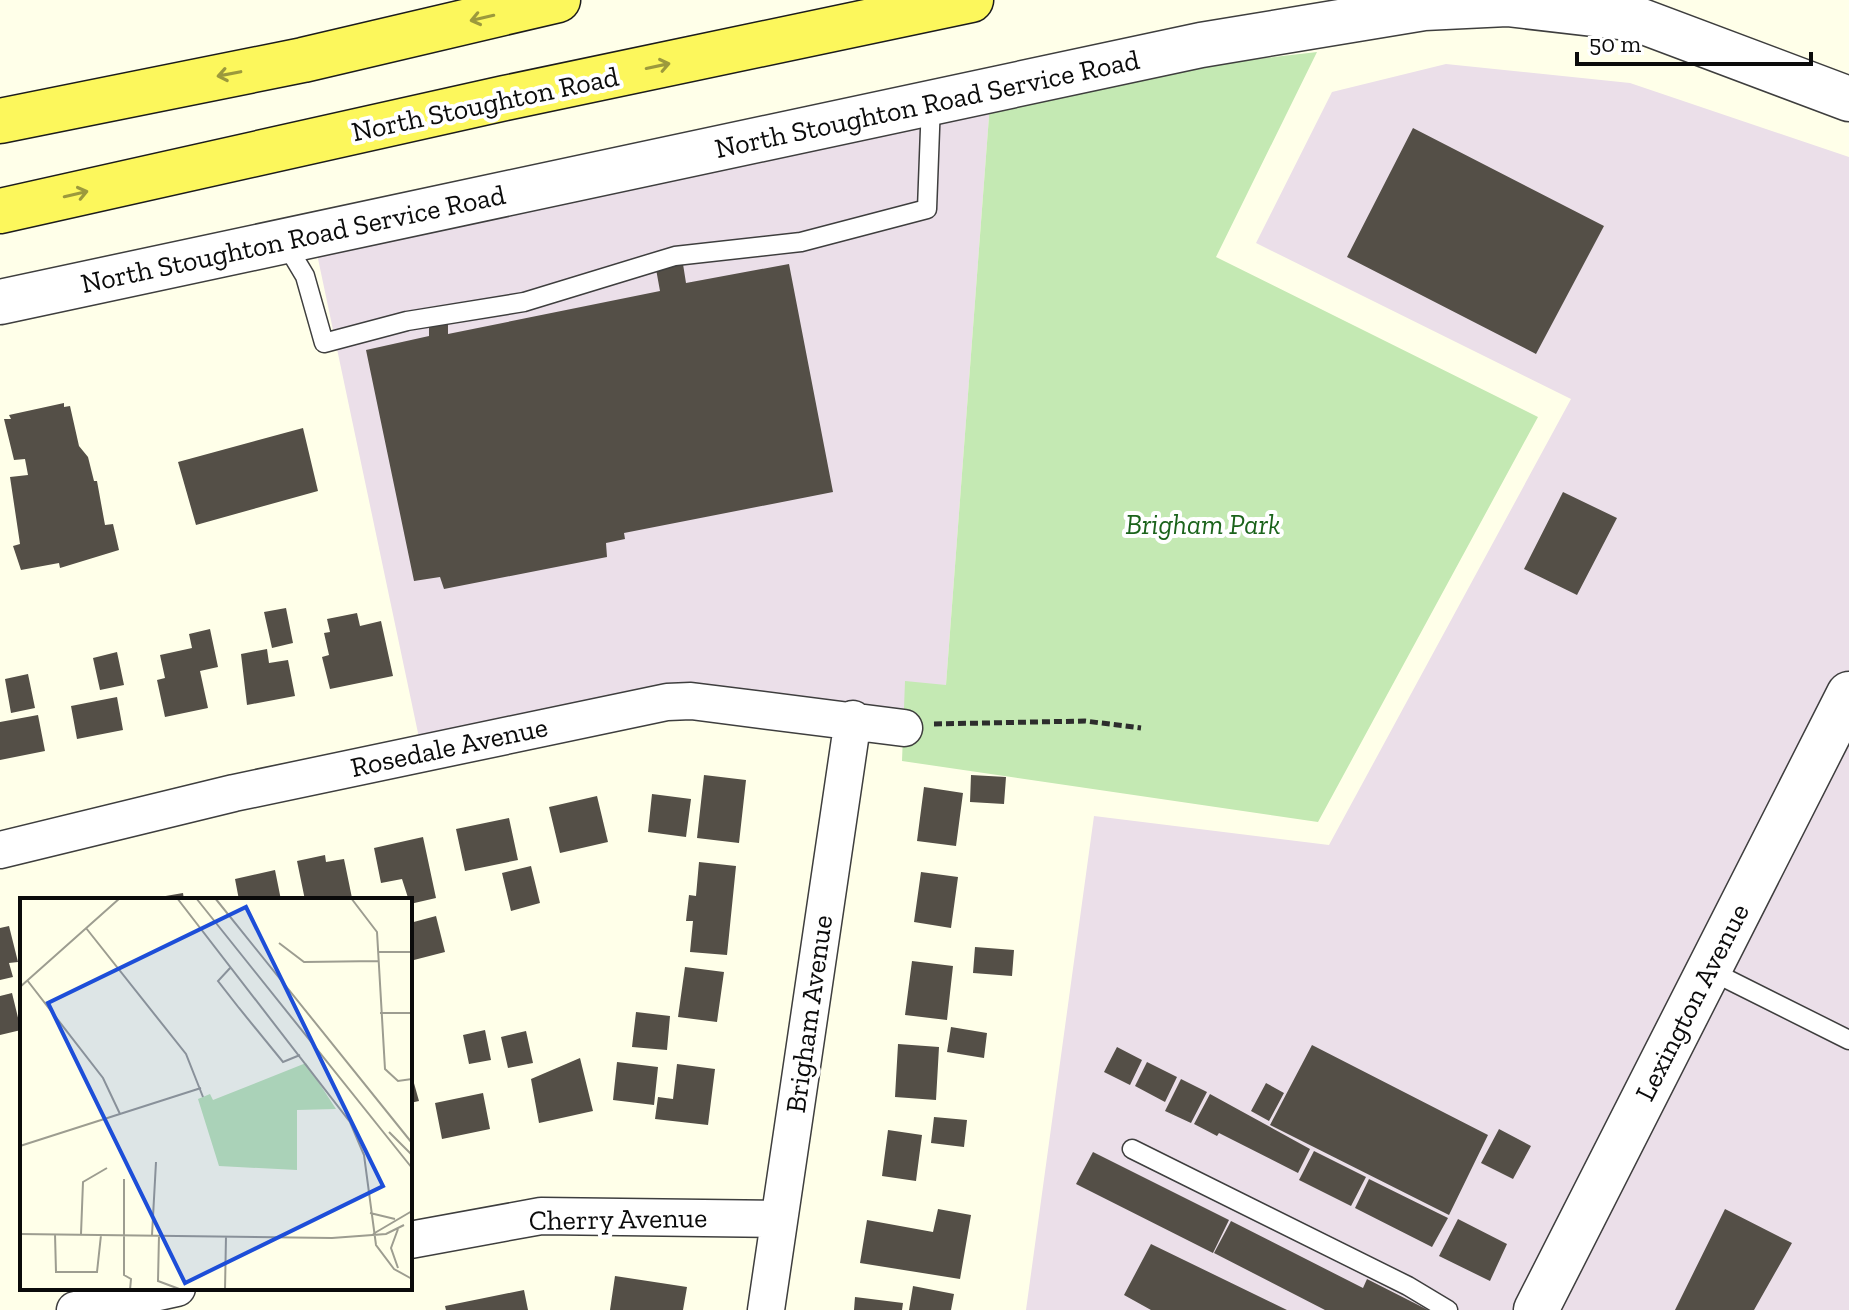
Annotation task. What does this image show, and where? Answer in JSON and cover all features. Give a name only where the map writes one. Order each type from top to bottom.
[{"type":"main road","points":[[0,121],[303,60],[558,0]]},
{"type":"main road","name":"North Stoughton Road","points":[[0,211],[520,95],[971,0]]},
{"type":"street","name":"North Stoughton Road Service Road","points":[[0,302],[1201,45],[1362,16],[1507,4],[1636,19],[1849,99]]},
{"type":"street","name":"Lexington Avenue","points":[[1536,1310],[1849,694]]},
{"type":"street","name":"Rosedale Avenue","points":[[0,850],[234,793],[644,705],[691,701],[853,719],[904,728]]},
{"type":"street","name":"Brigham Avenue","points":[[766,1310],[853,719]]},
{"type":"street","name":"Cherry Avenue","points":[[412,1240],[541,1216],[779,1219]]},
{"type":"street","points":[[75,1310],[168,1290]]},
{"type":"lane","points":[[284,241],[305,276],[324,343],[407,321],[524,302],[675,256],[801,242],[927,209],[931,103]]},
{"type":"lane","points":[[1709,970],[1849,1040]]},
{"type":"lane","points":[[1132,1149],[1408,1286],[1448,1310]]},
{"type":"path","points":[[904,728],[946,723],[1085,721],[1141,728]]},
{"type":"shaded area","points":[[1446,64],[1630,83],[1849,157],[1849,1310],[1026,1310],[1094,816],[1329,845],[1571,399],[1256,243],[1332,92]]},
{"type":"shaded area","points":[[991,90],[946,685],[904,728],[691,701],[422,752],[313,235]]},
{"type":"green space","name":"Brigham Park","points":[[1317,52],[1216,257],[1538,417],[1318,822],[902,761],[905,681],[946,685],[991,90]]},
{"type":"building","points":[[1413,128],[1604,226],[1536,354],[1347,257]]},
{"type":"building","points":[[683,264],[686,283],[789,264],[833,492],[624,533],[625,539],[606,543],[607,557],[444,589],[440,577],[414,581],[366,350],[429,336],[429,326],[448,322],[448,334],[660,291],[656,269]]},
{"type":"building","points":[[64,403],[64,407],[70,406],[79,446],[88,457],[94,481],[97,481],[105,525],[113,524],[119,550],[60,568],[59,563],[21,570],[13,546],[20,544],[10,477],[28,475],[25,459],[14,460],[4,419],[11,419],[9,415]]},
{"type":"building","points":[[303,428],[318,491],[196,525],[178,462]]},
{"type":"building","points":[[1563,492],[1617,518],[1577,595],[1524,569]]},
{"type":"building","points":[[286,608],[293,643],[272,648],[264,612]]},
{"type":"building","points":[[357,613],[360,626],[381,621],[393,676],[330,689],[322,657],[329,655],[324,633],[330,632],[327,619]]},
{"type":"building","points":[[210,629],[218,667],[200,671],[208,708],[165,717],[157,680],[165,678],[160,655],[192,648],[189,634]]},
{"type":"building","points":[[267,649],[269,663],[288,660],[295,696],[247,705],[241,654]]},
{"type":"building","points":[[117,652],[124,685],[100,690],[93,658]]},
{"type":"building","points":[[28,674],[35,708],[11,713],[5,679]]},
{"type":"building","points":[[117,697],[123,730],[77,739],[71,706]]},
{"type":"building","points":[[38,715],[45,751],[0,760],[0,722]]},
{"type":"building","points":[[704,775],[746,780],[739,843],[697,838]]},
{"type":"building","points":[[971,775],[1006,777],[1004,804],[970,802]]},
{"type":"building","points":[[924,787],[963,793],[956,846],[917,841]]},
{"type":"building","points":[[652,794],[691,799],[686,837],[648,832]]},
{"type":"building","points":[[597,796],[608,842],[560,853],[549,807]]},
{"type":"building","points":[[509,818],[518,860],[465,871],[456,829]]},
{"type":"building","points":[[423,837],[436,898],[412,904],[402,879],[381,883],[374,848]]},
{"type":"building","points":[[325,855],[326,862],[344,859],[352,898],[305,898],[297,861]]},
{"type":"building","points":[[699,862],[736,866],[727,955],[690,952],[693,921],[686,921],[689,895],[696,896]]},
{"type":"building","points":[[531,866],[540,903],[511,911],[502,873]]},
{"type":"building","points":[[275,870],[281,898],[239,898],[235,879]]},
{"type":"building","points":[[921,872],[958,877],[951,928],[914,922]]},
{"type":"building","points":[[183,893],[184,898],[154,898]]},
{"type":"building","points":[[436,916],[445,952],[412,960],[412,922]]},
{"type":"building","points":[[9,926],[18,962],[9,963],[13,977],[0,980],[0,928]]},
{"type":"building","points":[[975,947],[1014,950],[1012,976],[973,973]]},
{"type":"building","points":[[912,961],[953,966],[947,1020],[905,1015]]},
{"type":"building","points":[[685,967],[724,972],[717,1022],[678,1017]]},
{"type":"building","points":[[12,993],[20,1030],[0,1035],[0,996]]},
{"type":"building","points":[[636,1012],[670,1016],[667,1050],[632,1047]]},
{"type":"building","points":[[951,1027],[987,1033],[984,1058],[947,1052]]},
{"type":"building","points":[[485,1030],[491,1060],[469,1064],[463,1035]]},
{"type":"building","points":[[526,1031],[533,1063],[508,1068],[501,1037]]},
{"type":"building","points":[[898,1044],[939,1047],[936,1100],[895,1097]]},
{"type":"building","points":[[1312,1045],[1488,1135],[1449,1215],[1270,1125]]},
{"type":"building","points":[[1117,1047],[1142,1060],[1130,1085],[1104,1072]]},
{"type":"building","points":[[580,1058],[593,1111],[539,1123],[531,1079]]},
{"type":"building","points":[[617,1062],[658,1067],[654,1105],[613,1100]]},
{"type":"building","points":[[1147,1062],[1177,1077],[1165,1102],[1135,1086]]},
{"type":"building","points":[[677,1064],[715,1069],[708,1125],[655,1119],[658,1097],[673,1099]]},
{"type":"building","points":[[412,1076],[419,1101],[412,1103]]},
{"type":"building","points":[[1181,1079],[1207,1092],[1191,1123],[1165,1111]]},
{"type":"building","points":[[1266,1083],[1284,1093],[1269,1121],[1251,1111]]},
{"type":"building","points":[[483,1093],[490,1129],[442,1139],[435,1103]]},
{"type":"building","points":[[1210,1094],[1310,1149],[1298,1173],[1219,1133],[1217,1136],[1194,1124]]},
{"type":"building","points":[[934,1117],[967,1120],[964,1147],[931,1143]]},
{"type":"building","points":[[1499,1129],[1531,1146],[1513,1179],[1481,1163]]},
{"type":"building","points":[[888,1130],[922,1135],[916,1181],[882,1176]]},
{"type":"building","points":[[1314,1151],[1366,1177],[1351,1206],[1299,1180]]},
{"type":"building","points":[[1093,1152],[1229,1220],[1213,1253],[1076,1184]]},
{"type":"building","points":[[1369,1179],[1448,1218],[1432,1247],[1355,1208]]},
{"type":"building","points":[[938,1209],[971,1215],[960,1279],[860,1263],[867,1220],[933,1232]]},
{"type":"building","points":[[1725,1209],[1792,1243],[1754,1310],[1675,1310]]},
{"type":"building","points":[[1458,1219],[1507,1244],[1490,1281],[1439,1256]]},
{"type":"building","points":[[1231,1221],[1363,1288],[1367,1279],[1428,1310],[1325,1310],[1214,1253]]},
{"type":"building","points":[[1151,1244],[1287,1310],[1151,1310],[1124,1295]]},
{"type":"building","points":[[615,1276],[687,1287],[683,1310],[610,1310]]},
{"type":"building","points":[[913,1286],[954,1294],[951,1310],[909,1310]]},
{"type":"building","points":[[524,1290],[528,1310],[446,1310],[445,1306]]},
{"type":"building","points":[[855,1297],[903,1303],[902,1310],[854,1310]]}]
